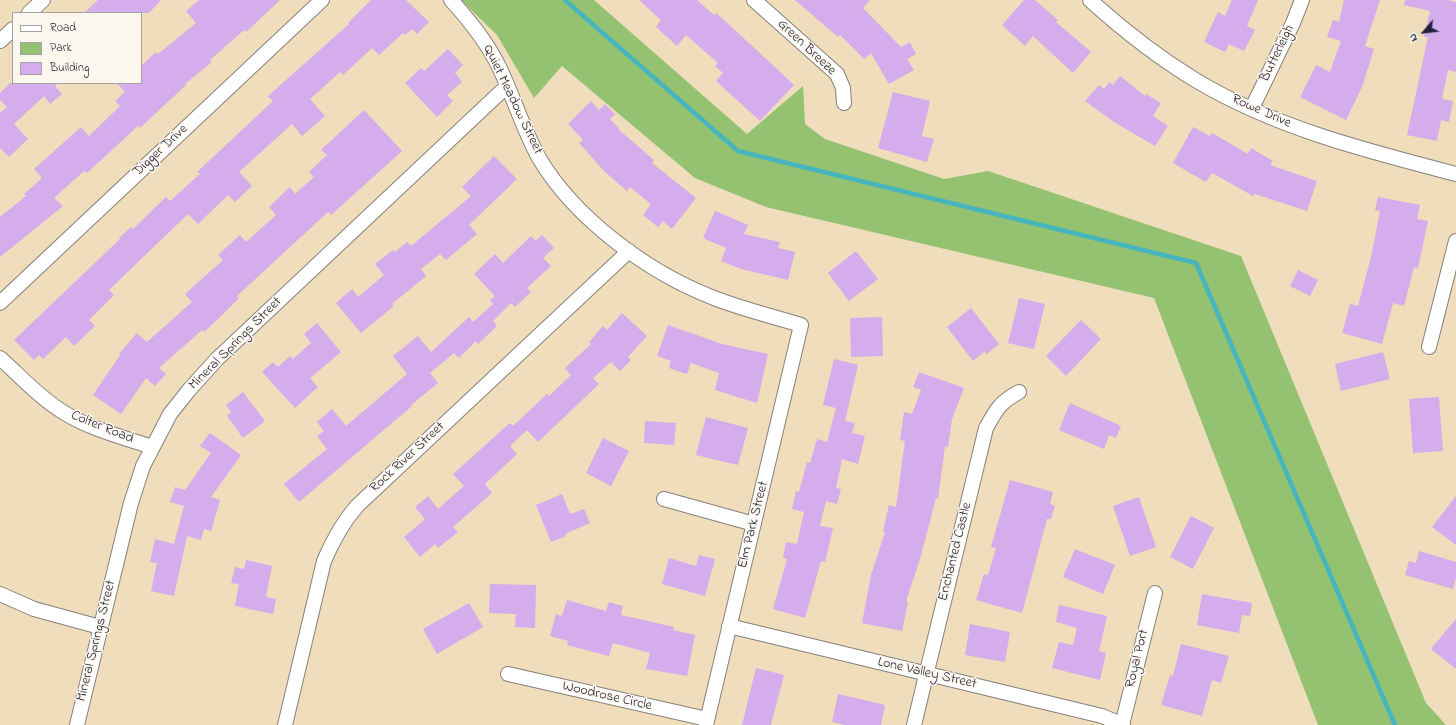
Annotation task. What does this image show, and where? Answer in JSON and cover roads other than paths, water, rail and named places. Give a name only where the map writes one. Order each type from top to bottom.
[{"type":"street","points":[[30,12],[43,0]]},
{"type":"street","name":"Digger Drive","points":[[0,303],[322,0]]},
{"type":"street","name":"Quiet Meadow Street","points":[[451,0],[463,13],[490,49],[524,128],[540,158],[558,185],[577,208],[598,227],[629,251],[674,279],[714,298],[801,325]]},
{"type":"street","name":"Green Breeze","points":[[754,0],[837,74],[843,88],[844,103]]},
{"type":"street","name":"Rowe Drive","points":[[1090,0],[1115,22],[1168,62],[1196,81],[1227,97],[1290,126],[1316,135],[1456,174]]},
{"type":"street","name":"Butterleigh","points":[[1252,108],[1293,24],[1302,0]]},
{"type":"street","points":[[0,41],[12,29]]},
{"type":"street","name":"Mineral Springs Street","points":[[77,725],[131,503],[143,466],[170,414],[217,359],[507,86]]},
{"type":"street","points":[[1430,347],[1456,241]]},
{"type":"street","name":"Rock River Street","points":[[285,725],[324,561],[334,537],[346,519],[357,506],[629,251]]},
{"type":"street","name":"Elm Park Street","points":[[706,722],[801,325]]},
{"type":"street","name":"Colter Road","points":[[0,358],[49,403],[64,413],[97,429],[152,447]]},
{"type":"street","name":"Enchanted Castle","points":[[914,725],[986,428],[996,408],[1019,392]]},
{"type":"street","points":[[664,499],[754,524]]},
{"type":"street","name":"Royal Port","points":[[1122,725],[1155,593]]},
{"type":"street","points":[[0,594],[34,609],[100,627]]},
{"type":"street","name":"Lone Valley Street","points":[[729,626],[1102,716],[1122,725]]},
{"type":"street","name":"Woodrose Circle","points":[[508,674],[706,722]]},
{"type":"waterway","points":[[565,0],[738,151],[1196,263],[1395,725]]}]
